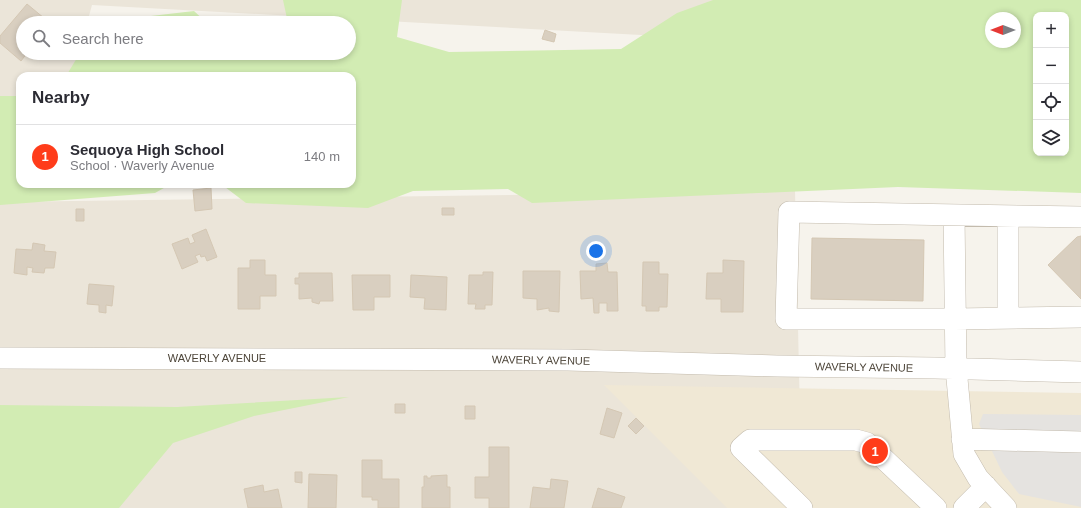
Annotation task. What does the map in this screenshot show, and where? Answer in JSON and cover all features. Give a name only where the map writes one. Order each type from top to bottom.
[{"type":"street","points":[[1081,217],[789,212],[786,319],[1081,317]]},
{"type":"street","points":[[954,215],[956,368],[964,454],[978,478],[1006,508]]},
{"type":"street","points":[[1008,216],[1008,318]]},
{"type":"street","name":"WAVERLY AVENUE","points":[[0,358],[560,360],[1081,372]]},
{"type":"street","points":[[962,439],[1081,442]]},
{"type":"street","points":[[802,508],[741,448],[750,440],[856,440],[867,443],[936,508]]},
{"type":"street","points":[[964,508],[986,486]]},
{"type":"shaded area","points":[[0,0],[798,0],[751,41],[356,19],[356,16],[293,16],[92,5],[89,16],[16,16],[16,60],[78,60],[75,72],[16,72],[16,112],[0,113]]},
{"type":"shaded area","points":[[795,191],[802,508],[0,508],[0,202]]},
{"type":"shaded area","points":[[604,385],[1081,393],[1081,508],[727,508]]},
{"type":"shaded area","points":[[983,414],[1081,415],[1081,507],[1019,494],[1002,472],[979,424]]},
{"type":"green space","points":[[283,0],[402,0],[397,37],[449,52],[621,49],[677,13],[713,0],[1081,0],[1081,193],[898,187],[532,203],[508,189],[413,191],[368,208],[246,203],[226,188],[356,188],[356,72],[68,72],[76,60],[356,60],[356,16],[286,16]]},
{"type":"green space","points":[[194,11],[199,16],[151,16]]},
{"type":"green space","points":[[0,96],[16,96],[16,188],[164,188],[155,193],[0,205]]},
{"type":"green space","points":[[349,397],[254,416],[173,443],[119,508],[0,508],[0,405],[177,407]]},
{"type":"building","points":[[27,4],[42,16],[17,16]]},
{"type":"building","points":[[16,17],[16,57],[0,43],[0,36]]},
{"type":"building","points":[[545,30],[556,34],[554,42],[542,39]]},
{"type":"building","points":[[211,188],[212,209],[195,211],[193,190]]},
{"type":"building","points":[[442,208],[454,208],[454,215],[442,215]]},
{"type":"building","points":[[76,209],[84,209],[84,221],[76,221]]},
{"type":"building","points":[[206,229],[217,257],[207,261],[205,256],[201,257],[200,254],[195,256],[198,262],[182,269],[172,244],[188,238],[190,244],[195,242],[192,235]]},
{"type":"building","points":[[1081,236],[1081,299],[1048,265],[1077,237]]},
{"type":"building","points":[[812,238],[924,240],[923,301],[811,299]]},
{"type":"building","points":[[33,243],[45,245],[44,251],[56,252],[54,268],[45,268],[44,273],[32,272],[33,268],[27,267],[27,275],[14,273],[16,249],[32,250]]},
{"type":"building","points":[[250,260],[265,260],[265,275],[276,275],[276,296],[260,296],[260,309],[238,309],[238,268],[250,268]]},
{"type":"building","points":[[723,260],[744,261],[743,312],[721,312],[721,299],[706,299],[707,273],[723,273]]},
{"type":"building","points":[[643,262],[659,262],[659,274],[668,274],[667,307],[659,307],[659,311],[646,311],[646,306],[642,306]]},
{"type":"building","points":[[607,263],[608,272],[617,272],[618,311],[607,311],[607,303],[599,303],[599,313],[594,313],[593,298],[581,299],[580,271],[596,271],[596,264]]},
{"type":"building","points":[[523,271],[560,271],[559,312],[549,311],[549,308],[537,310],[537,299],[523,298]]},
{"type":"building","points":[[483,272],[493,272],[492,305],[485,305],[485,309],[475,309],[476,304],[468,304],[469,275],[483,275]]},
{"type":"building","points":[[299,273],[332,273],[333,301],[320,301],[319,304],[312,302],[312,298],[299,299],[299,284],[295,284],[295,278],[299,278]]},
{"type":"building","points":[[352,275],[390,275],[390,297],[374,297],[374,310],[353,310]]},
{"type":"building","points":[[411,275],[447,277],[446,310],[424,309],[425,298],[410,297]]},
{"type":"building","points":[[89,284],[114,286],[112,306],[106,305],[106,313],[99,312],[99,305],[87,304]]},
{"type":"building","points":[[395,404],[405,404],[405,413],[395,413]]},
{"type":"building","points":[[465,406],[475,406],[475,419],[465,419]]},
{"type":"building","points":[[607,408],[622,413],[614,438],[600,434]]},
{"type":"building","points":[[636,418],[644,426],[636,434],[628,426]]},
{"type":"building","points":[[489,447],[509,447],[509,508],[489,508],[489,498],[475,498],[475,477],[489,477]]},
{"type":"building","points":[[362,460],[382,460],[382,479],[399,479],[399,508],[378,508],[378,500],[372,500],[372,497],[362,497]]},
{"type":"building","points":[[295,472],[302,472],[302,483],[295,482]]},
{"type":"building","points":[[309,474],[337,475],[336,508],[308,508]]},
{"type":"building","points":[[447,475],[447,487],[450,487],[450,508],[422,508],[422,487],[424,487],[424,476],[431,478],[431,476]]},
{"type":"building","points":[[551,479],[568,481],[564,508],[530,508],[533,487],[550,489]]},
{"type":"building","points":[[263,485],[264,492],[278,489],[282,508],[248,508],[244,489]]},
{"type":"building","points":[[598,488],[625,497],[621,508],[592,508]]},
{"type":"place","name":"Sequoya High School","points":[[875,451]]}]
